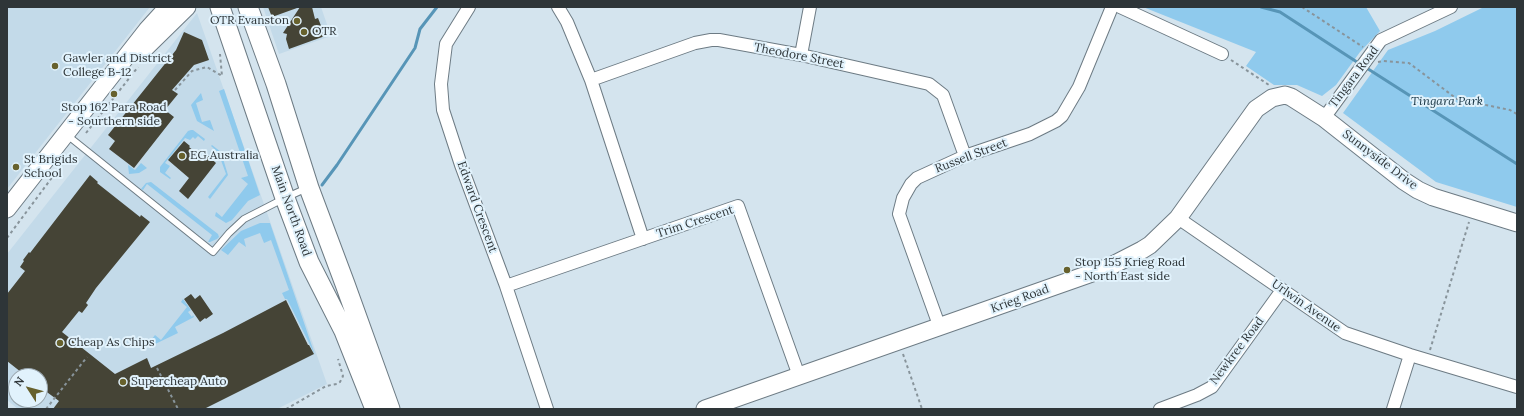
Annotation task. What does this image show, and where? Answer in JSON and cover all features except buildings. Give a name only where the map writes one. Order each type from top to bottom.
[{"type":"main road","name":"Main North Road","points":[[220,7],[285,198],[309,262],[344,331],[375,409]]},
{"type":"main road","name":"Main North Road","points":[[248,7],[276,84],[309,188],[390,409]]},
{"type":"street","points":[[7,209],[147,30],[168,7]]},
{"type":"street","points":[[88,106],[187,7]]},
{"type":"street","name":"Edward Crescent","points":[[469,7],[446,44],[441,84],[443,110],[461,165],[506,286],[547,409]]},
{"type":"street","points":[[558,7],[567,22],[591,80],[643,239]]},
{"type":"street","points":[[800,56],[810,7]]},
{"type":"street","name":"Russell Street","points":[[940,328],[899,214],[903,198],[910,184],[917,178],[965,156],[1030,134],[1056,121],[1062,116],[1079,87],[1112,7]]},
{"type":"street","points":[[1120,7],[1222,54]]},
{"type":"street","name":"Tingara Road","points":[[1324,118],[1382,40],[1451,7]]},
{"type":"street","name":"Theodore Street","points":[[591,80],[695,43],[711,40],[719,40],[800,56],[929,84],[942,95],[965,156]]},
{"type":"street","name":"Sunnyside Drive","points":[[1279,96],[1291,97],[1324,118],[1418,190],[1433,197],[1517,223]]},
{"type":"street","name":"Krieg Road","points":[[705,409],[940,328],[1108,267],[1150,245],[1178,218],[1256,109],[1279,96]]},
{"type":"street","name":"Trim Crescent","points":[[506,286],[738,206],[799,376]]},
{"type":"street","name":"Urlwin Avenue","points":[[1178,218],[1345,333],[1410,355],[1517,387]]},
{"type":"street","name":"Newkree Road","points":[[1160,409],[1197,395],[1212,387],[1220,378],[1282,290]]},
{"type":"street","points":[[1393,409],[1410,355]]},
{"type":"lane","points":[[66,134],[214,252],[244,219],[285,198],[309,188]]},
{"type":"path","points":[[1302,7],[1368,60],[1409,63],[1457,99],[1510,110],[1517,114]]},
{"type":"path","points":[[175,90],[192,71],[207,67],[222,76],[219,48]]},
{"type":"path","points":[[1222,54],[1279,96]]},
{"type":"path","points":[[86,133],[139,66]]},
{"type":"path","points":[[7,238],[68,156]]},
{"type":"path","points":[[1427,360],[1472,209]]},
{"type":"path","points":[[902,353],[922,409]]},
{"type":"path","points":[[46,409],[87,357]]},
{"type":"path","points":[[158,368],[178,409]]},
{"type":"path","points":[[286,409],[326,386],[337,384],[343,376]]},
{"type":"shaded area","name":"Gawler and District College B-12","points":[[7,7],[150,7],[7,189]]},
{"type":"shaded area","name":"OTR Evanston","points":[[263,7],[321,7],[331,36],[279,54]]},
{"type":"shaded area","points":[[197,13],[327,384],[277,409],[18,409],[17,408],[48,408],[48,368],[8,368],[8,401],[7,254]]},
{"type":"green space","points":[[1143,7],[1366,7],[1380,31],[1360,52],[1336,85],[1322,96],[1297,85],[1274,85],[1246,66],[1256,52]]},
{"type":"green space","name":"Tingara Park","points":[[1484,7],[1517,7],[1517,207],[1436,182],[1343,113],[1388,50],[1435,31]]},
{"type":"green space","points":[[224,89],[260,195],[248,201],[232,220],[226,223],[215,216],[216,212],[222,217],[248,184],[241,178],[248,176],[219,91]]},
{"type":"green space","points":[[201,93],[203,100],[196,103],[202,122],[210,120],[214,131],[197,121],[191,105]]},
{"type":"green space","points":[[191,130],[205,139],[204,141],[198,136],[195,139],[193,137],[190,140],[185,138],[165,163],[170,166],[165,173],[171,178],[170,179],[160,172],[160,167],[188,131]]},
{"type":"green space","points":[[212,145],[221,152],[228,175],[210,199],[208,197],[226,174],[218,152],[211,146]]},
{"type":"green space","points":[[141,163],[147,168],[139,173],[129,174],[128,165],[135,170]]},
{"type":"green space","points":[[151,182],[218,234],[219,237],[208,242],[212,235],[147,184],[143,190],[141,189],[146,183]]},
{"type":"green space","points":[[260,223],[270,223],[315,355],[287,299],[285,299],[282,293],[289,290],[271,240],[264,243],[260,233],[244,239],[246,247],[239,242],[228,255],[221,250],[241,231]]},
{"type":"green space","points":[[183,299],[191,310],[188,312],[192,317],[193,315],[194,317],[175,327],[178,333],[151,346],[149,343],[155,335],[161,340],[187,307],[181,302]]},
{"type":"waterway","points":[[322,185],[415,48],[420,29],[437,7]]},
{"type":"waterway","points":[[1261,7],[1280,12],[1360,64]]},
{"type":"waterway","points":[[1365,67],[1517,164]]},
{"type":"place","name":"OTR Evanston","points":[[297,21]]},
{"type":"place","name":"OTR","points":[[304,32]]},
{"type":"place","name":"Gawler and District College B-12","points":[[55,66]]},
{"type":"place","name":"Stop 162 Para Road - Sourthern side","points":[[114,94]]},
{"type":"place","name":"EG Australia","points":[[182,156]]},
{"type":"place","name":"St Brigids School","points":[[16,167]]},
{"type":"place","name":"Stop 155 Krieg Road - North East side","points":[[1067,270]]},
{"type":"place","name":"Cheap As Chips","points":[[60,343]]},
{"type":"place","name":"Supercheap Auto","points":[[123,382]]}]
